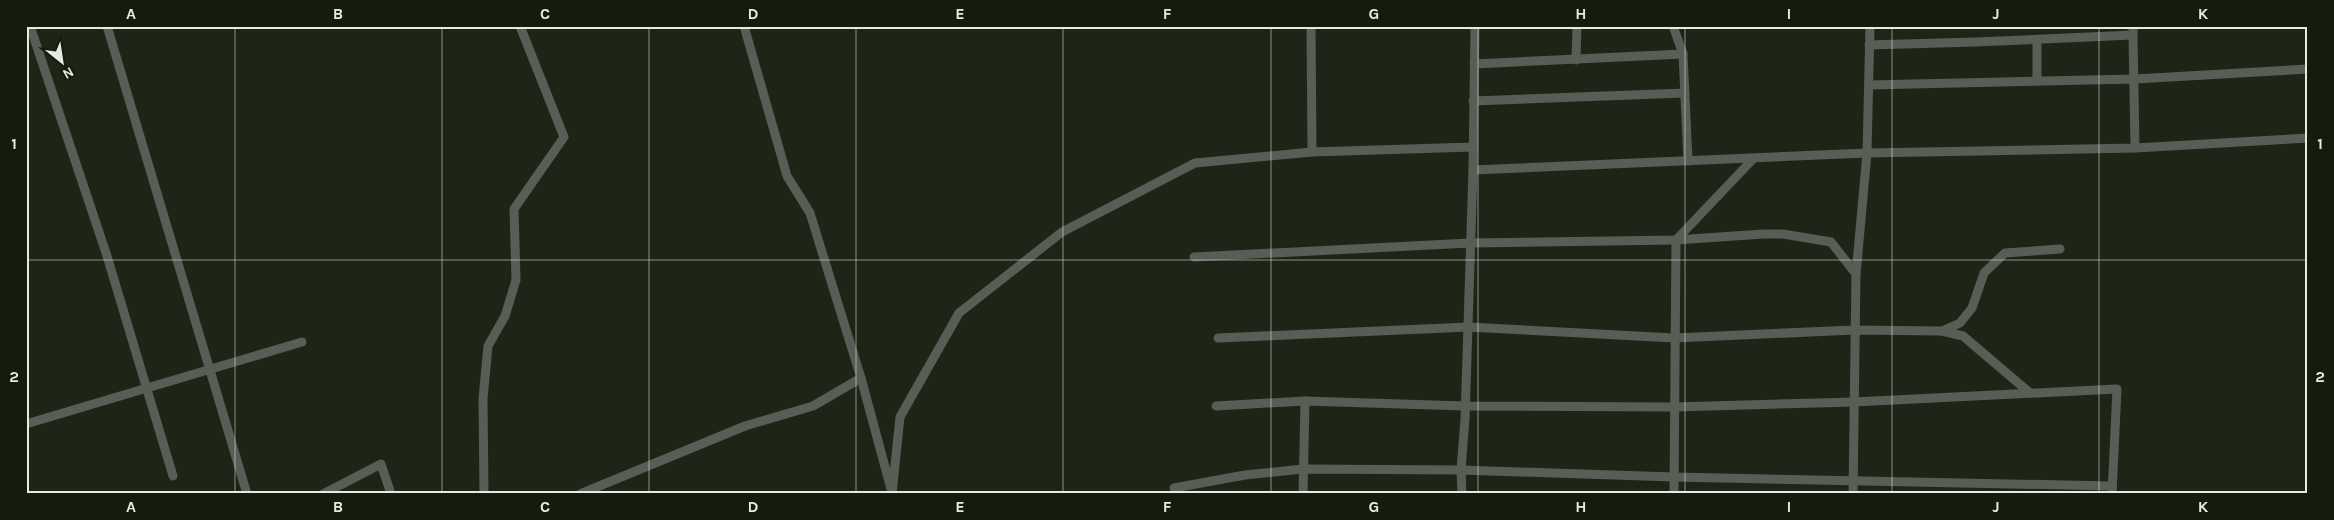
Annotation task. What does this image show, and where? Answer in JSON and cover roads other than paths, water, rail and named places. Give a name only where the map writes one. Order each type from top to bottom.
[{"type":"street","points":[[30,26],[107,256],[173,476]]},
{"type":"street","points":[[107,26],[247,494]]},
{"type":"street","points":[[484,494],[483,399],[488,346],[505,316],[516,280],[514,210],[564,137],[520,26]]},
{"type":"street","points":[[744,26],[787,176],[810,213],[861,378],[892,494]]},
{"type":"street","points":[[1312,26],[1312,152]]},
{"type":"street","points":[[1462,494],[1461,470],[1473,170],[1475,26]]},
{"type":"street","points":[[1576,26],[1576,60]]},
{"type":"street","points":[[1673,26],[1683,54],[1688,162]]},
{"type":"street","points":[[1853,494],[1856,274],[1867,153],[1870,26]]},
{"type":"street","points":[[1870,44],[2037,40],[2133,30],[2135,148]]},
{"type":"street","points":[[2037,40],[2037,81]]},
{"type":"street","points":[[1474,64],[1683,54]]},
{"type":"street","points":[[1869,85],[2135,79],[2308,69]]},
{"type":"street","points":[[1473,101],[1685,93]]},
{"type":"street","points":[[1473,170],[1867,153],[2135,148],[2308,138]]},
{"type":"street","points":[[892,494],[900,417],[959,313],[1062,232],[1194,163],[1312,152],[1473,147]]},
{"type":"street","points":[[1674,494],[1676,240],[1753,159]]},
{"type":"street","points":[[1194,257],[1470,243],[1676,240],[1783,234],[1831,242],[1856,274]]},
{"type":"street","points":[[1942,331],[1960,323],[1972,308],[1984,273],[2005,252],[2060,249]]},
{"type":"street","points":[[1218,338],[1468,327],[1674,338],[1854,330],[1942,331],[1963,336],[2030,393]]},
{"type":"street","points":[[26,424],[302,342]]},
{"type":"street","points":[[580,494],[744,426],[813,406],[861,378]]},
{"type":"street","points":[[1174,488],[1245,475],[1303,469],[1461,470],[1673,477],[1853,479],[2112,490],[2116,452],[2117,389],[1854,402],[1674,407],[1465,406],[1305,401],[1216,406]]},
{"type":"street","points":[[1303,494],[1305,401]]},
{"type":"street","points":[[322,494],[381,464],[392,494]]}]
